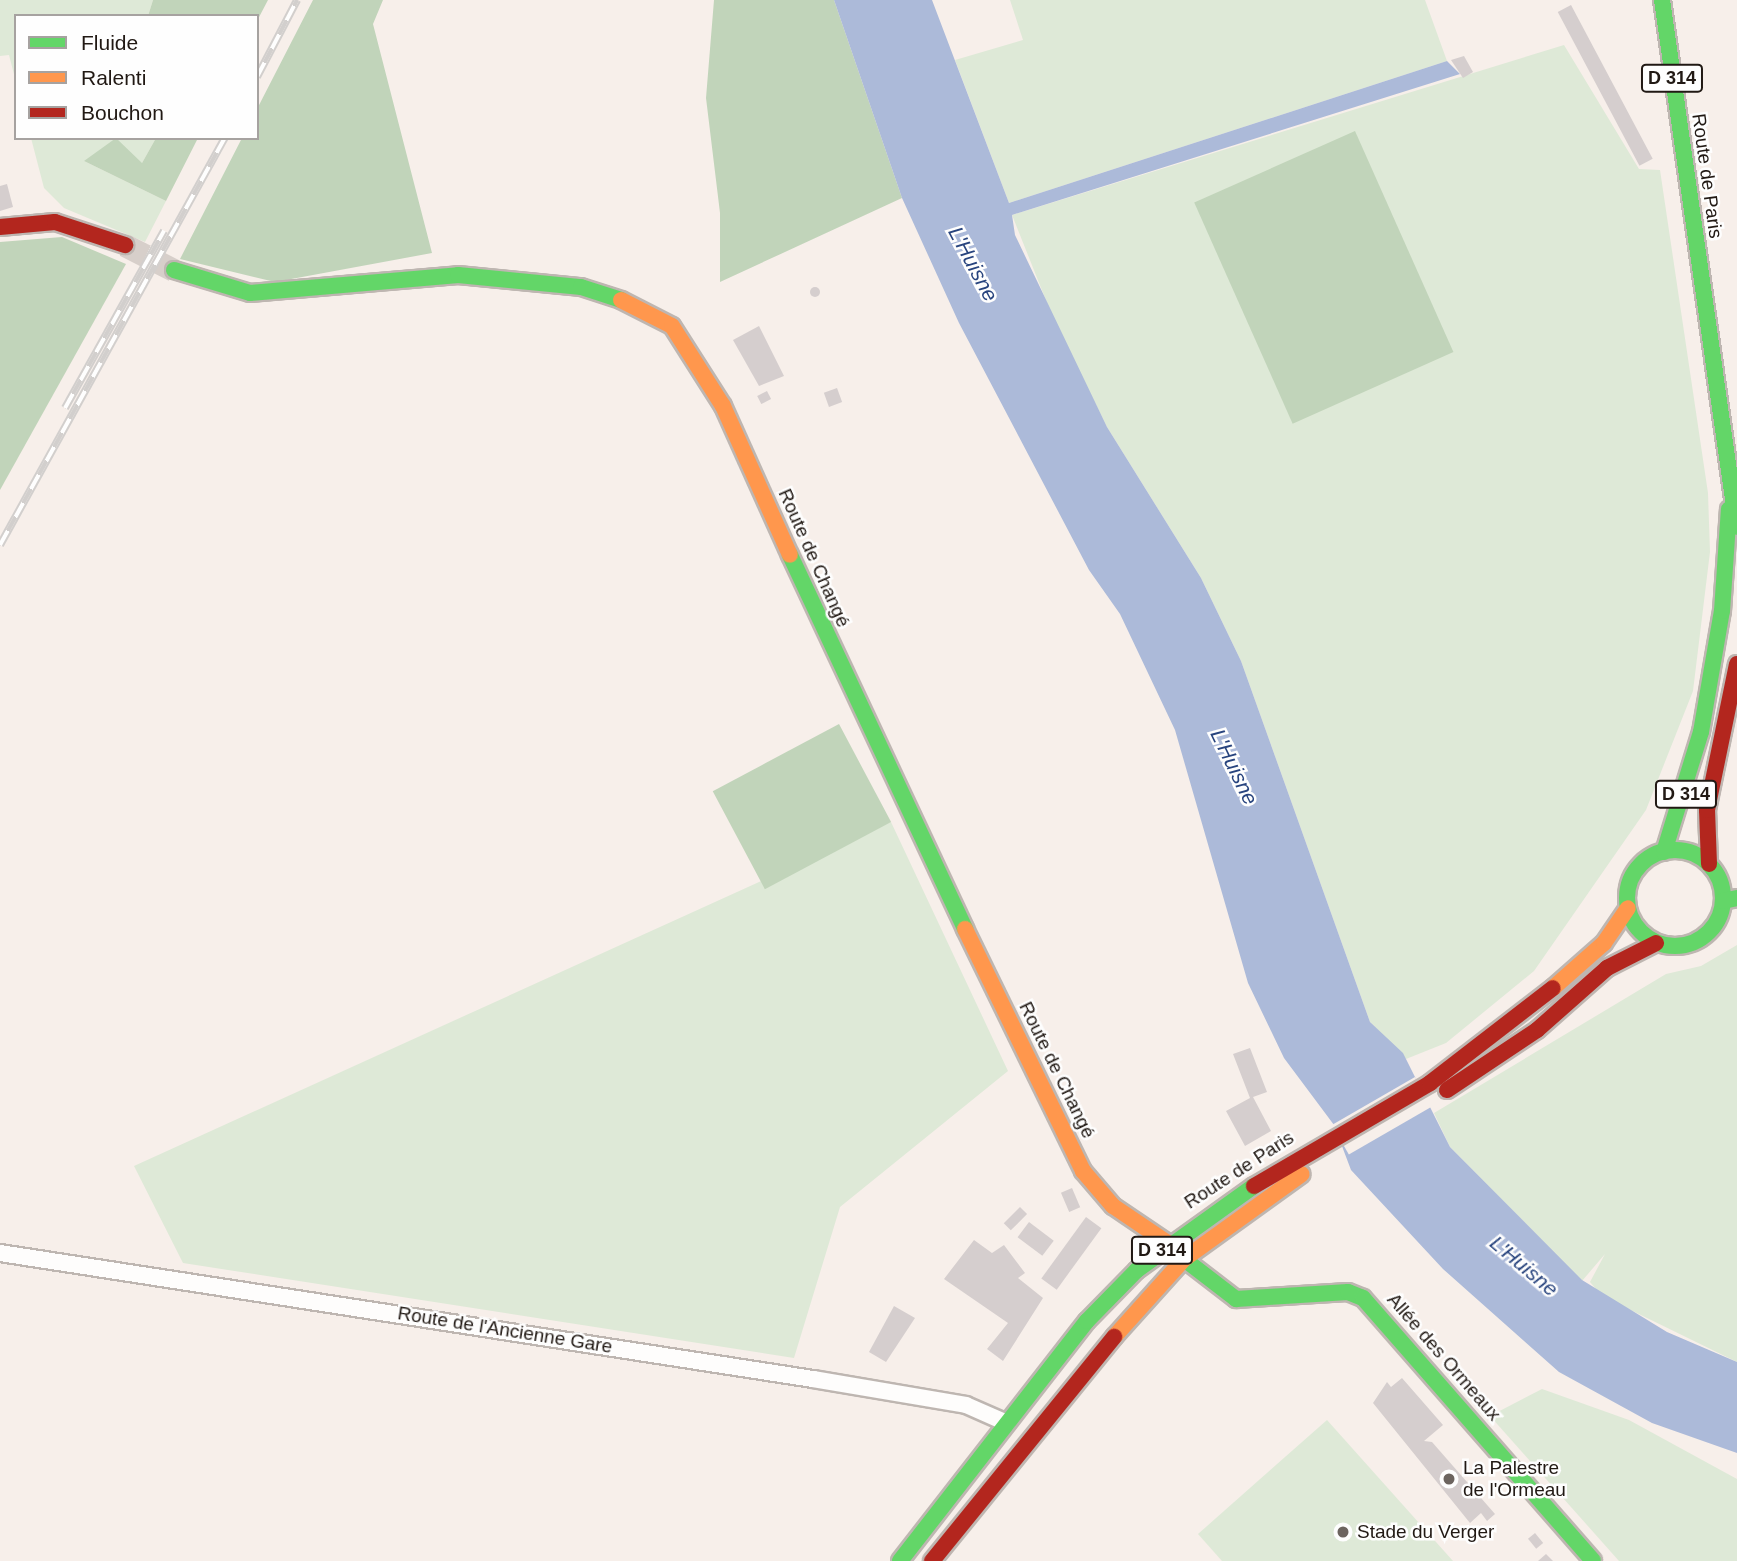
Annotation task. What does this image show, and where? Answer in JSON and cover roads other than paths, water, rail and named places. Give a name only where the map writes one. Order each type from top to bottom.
[{"type":"main road","name":"Route de Paris","points":[[1662,0],[1737,527]]},
{"type":"main road","points":[[0,228],[55,222],[125,245]]},
{"type":"main road","name":"Route de Changé","points":[[174,270],[250,293],[458,275],[581,287],[640,306],[672,326],[723,406],[891,777],[1083,1171],[1113,1206],[1169,1244]]},
{"type":"main road","name":"Route de Paris","points":[[1664,852],[1701,732],[1722,611],[1730,483]]},
{"type":"main road","name":"D 314","points":[[1709,864],[1707,810],[1737,664]]},
{"type":"main road","points":[[1685,851],[1709,864],[1730,899],[1701,939],[1656,943],[1628,908],[1632,877],[1664,852],[1685,851]]},
{"type":"main road","name":"Route de Paris","points":[[1433,1090],[1604,943],[1628,908]]},
{"type":"main road","name":"Route de Paris","points":[[900,1561],[1087,1321],[1169,1244],[1327,1148],[1528,1037],[1607,968],[1656,943]]},
{"type":"main road","name":"Route de Paris","points":[[932,1561],[1094,1355],[1184,1259],[1327,1148]]},
{"type":"main road","name":"Allée des Ormeaux","points":[[1184,1259],[1236,1299],[1348,1292],[1363,1298],[1593,1561]]},
{"type":"street","name":"Route de l'Ancienne Gare","points":[[0,1253],[825,1381],[966,1405],[1007,1423]]},
{"type":"water","name":"L'Huisne","points":[[834,0],[932,0],[1009,203],[1447,61],[1460,74],[1012,215],[1015,235],[1107,427],[1201,578],[1241,661],[1370,1022],[1403,1053],[1450,1147],[1582,1280],[1667,1332],[1737,1362],[1737,1453],[1652,1423],[1559,1372],[1443,1269],[1351,1170],[1334,1125],[1284,1058],[1248,983],[1175,730],[1120,614],[1089,570],[959,323],[902,198]]},
{"type":"tunnel","points":[[125,245],[174,270]]},
{"type":"railway","points":[[259,73],[297,0]]},
{"type":"railway","points":[[0,545],[224,140]]},
{"type":"railway","points":[[65,408],[164,231]]},
{"type":"place","name":"La Palestre de l'Ormeau","points":[[1449,1479]]},
{"type":"place","name":"Stade du Verger","points":[[1343,1532]]}]
